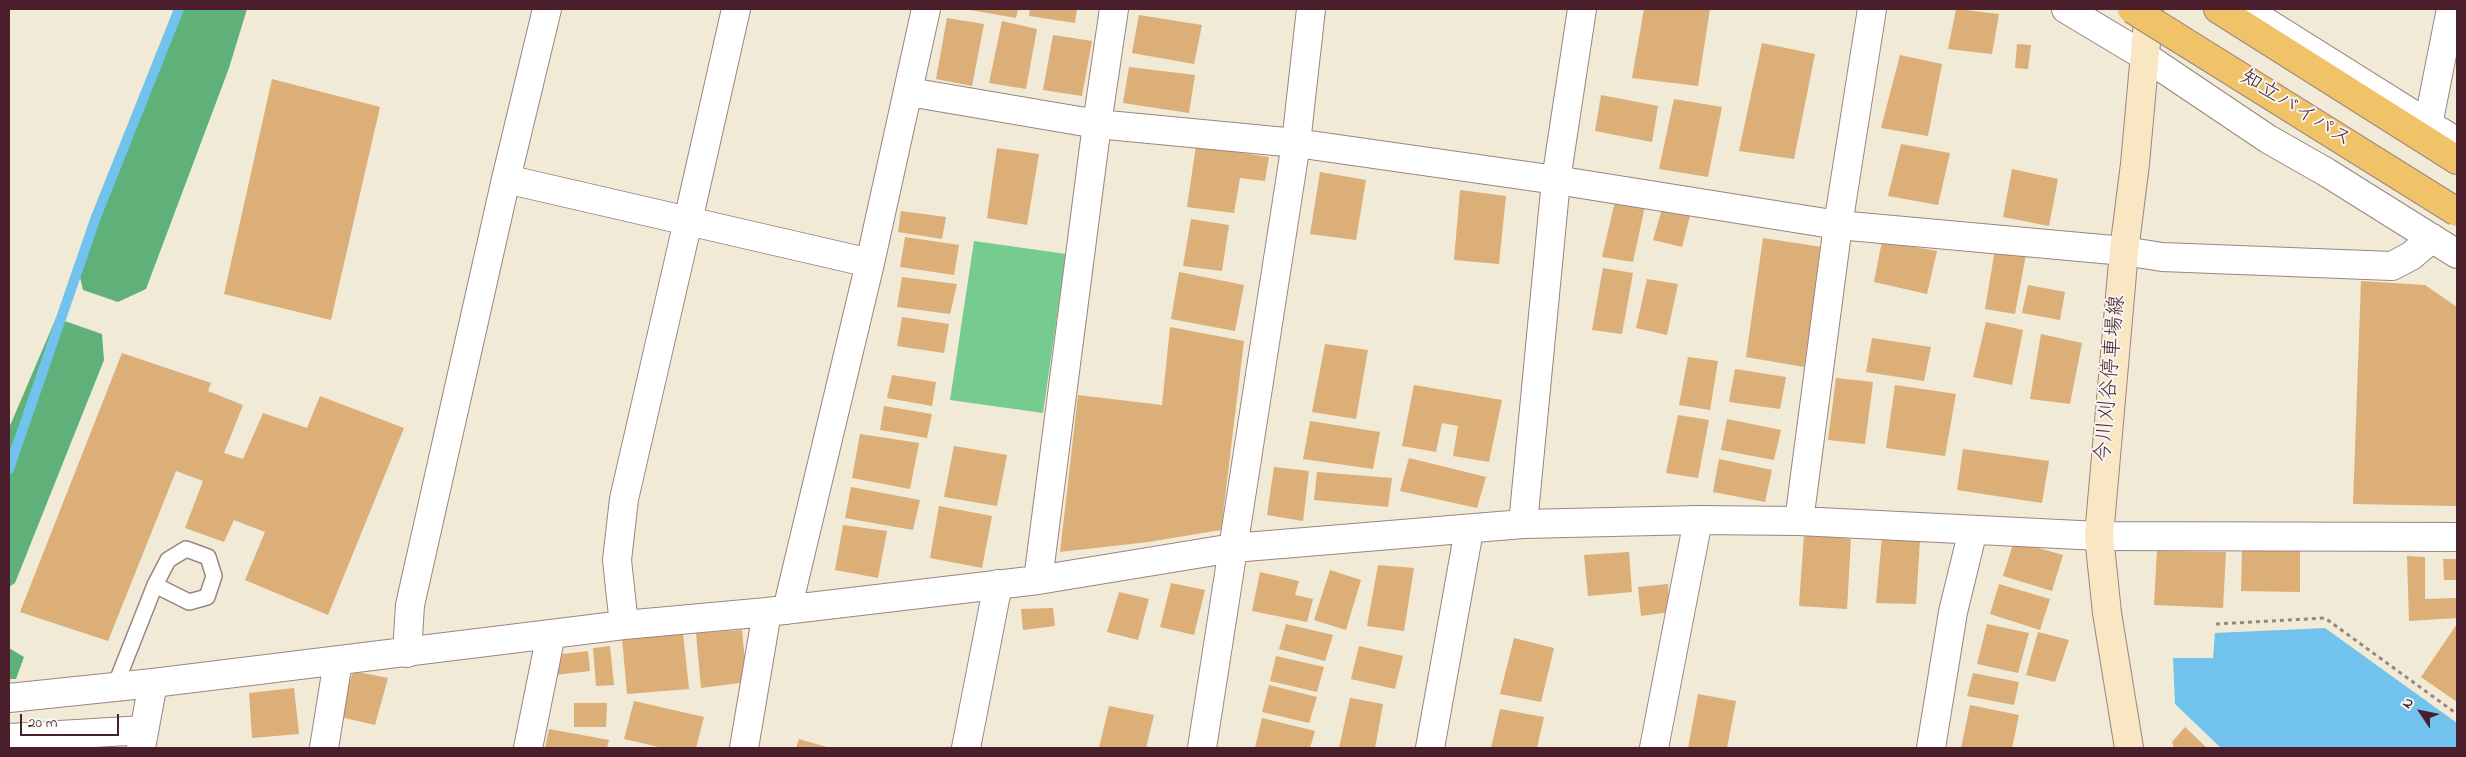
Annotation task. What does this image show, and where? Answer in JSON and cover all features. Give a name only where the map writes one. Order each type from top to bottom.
[{"type":"highway","name":"知立バイパス","points":[[2132,9],[2457,212]]},
{"type":"highway","name":"知立バイパス","points":[[2218,9],[2457,160]]},
{"type":"main road","name":"今川刈谷停車場線","points":[[2129,748],[2106,613],[2098,536],[2124,251],[2146,57],[2149,9]]},
{"type":"street","points":[[407,653],[410,605],[506,179],[547,9]]},
{"type":"street","points":[[624,625],[618,560],[624,499],[736,9]]},
{"type":"street","points":[[744,748],[777,611],[870,263],[926,9]]},
{"type":"street","points":[[1038,580],[1097,124],[1114,9]]},
{"type":"street","points":[[1202,748],[1296,143],[1311,9]]},
{"type":"street","points":[[1522,524],[1556,180],[1582,9]]},
{"type":"street","points":[[1799,522],[1838,225],[1872,9]]},
{"type":"street","points":[[2066,9],[2146,57],[2268,139],[2326,172],[2457,254]]},
{"type":"street","points":[[2245,9],[2457,142]]},
{"type":"street","points":[[2428,125],[2451,9]]},
{"type":"street","points":[[909,92],[1097,124],[1296,143],[1556,180],[1838,225],[2124,251],[2162,257],[2392,266],[2411,256],[2432,238]]},
{"type":"street","points":[[506,179],[870,263]]},
{"type":"street","points":[[1654,748],[1698,520]]},
{"type":"street","points":[[9,698],[407,653],[624,625],[777,611],[1038,580],[1233,548],[1469,530],[1522,524],[1698,520],[1799,522],[2098,536],[2457,536]]},
{"type":"street","points":[[1430,748],[1469,530]]},
{"type":"street","points":[[1931,748],[1953,612],[1973,530]]},
{"type":"street","points":[[966,748],[998,584]]},
{"type":"street","points":[[528,748],[550,634]]},
{"type":"street","points":[[324,748],[338,661]]},
{"type":"street","points":[[9,738],[142,739],[153,683]]},
{"type":"lane","points":[[115,686],[156,585]]},
{"type":"path","points":[[2216,624],[2326,618],[2457,714]]},
{"type":"green space","points":[[183,9],[247,9],[229,68],[146,289],[118,302],[83,290],[78,269]]},
{"type":"green space","points":[[974,241],[1066,254],[1043,413],[950,400]]},
{"type":"green space","points":[[56,318],[102,334],[104,360],[15,583],[9,587],[9,428]]},
{"type":"green space","points":[[9,648],[24,657],[16,679],[9,679]]},
{"type":"water","points":[[2325,628],[2457,723],[2457,748],[2221,748],[2175,704],[2173,658],[2213,658],[2215,633]]},
{"type":"building","points":[[965,9],[1018,9],[1016,18]]},
{"type":"building","points":[[1030,9],[1077,9],[1075,23],[1029,16]]},
{"type":"building","points":[[1644,9],[1710,9],[1698,86],[1632,78]]},
{"type":"building","points":[[1956,9],[1999,14],[1992,54],[1948,49]]},
{"type":"building","points":[[1139,15],[1202,25],[1194,64],[1132,53]]},
{"type":"building","points":[[947,18],[984,24],[972,86],[936,79]]},
{"type":"building","points":[[1002,21],[1037,29],[1026,89],[989,83]]},
{"type":"building","points":[[1053,35],[1092,41],[1082,96],[1043,90]]},
{"type":"building","points":[[1762,43],[1815,54],[1794,159],[1739,151]]},
{"type":"building","points":[[2017,44],[2031,45],[2028,69],[2015,68]]},
{"type":"building","points":[[1900,55],[1942,64],[1928,136],[1881,128]]},
{"type":"building","points":[[1129,67],[1195,75],[1189,113],[1123,103]]},
{"type":"building","points":[[272,79],[380,107],[331,320],[224,294]]},
{"type":"building","points":[[1601,95],[1658,106],[1652,142],[1595,131]]},
{"type":"building","points":[[1674,99],[1722,107],[1708,177],[1659,169]]},
{"type":"building","points":[[1901,144],[1950,153],[1938,205],[1888,196]]},
{"type":"building","points":[[1196,146],[1269,157],[1265,181],[1240,178],[1234,213],[1187,207]]},
{"type":"building","points":[[997,148],[1039,154],[1027,225],[987,218]]},
{"type":"building","points":[[2012,169],[2058,179],[2049,226],[2003,217]]},
{"type":"building","points":[[1320,172],[1366,180],[1356,240],[1310,234]]},
{"type":"building","points":[[1460,190],[1506,196],[1499,264],[1454,260]]},
{"type":"building","points":[[1615,201],[1645,206],[1633,262],[1602,257]]},
{"type":"building","points":[[1662,209],[1690,216],[1682,247],[1653,240]]},
{"type":"building","points":[[901,211],[946,217],[942,239],[898,232]]},
{"type":"building","points":[[1191,219],[1229,225],[1222,271],[1183,266]]},
{"type":"building","points":[[905,237],[959,245],[954,275],[900,267]]},
{"type":"building","points":[[1763,238],[1822,247],[1804,367],[1746,357]]},
{"type":"building","points":[[1882,241],[1937,251],[1927,294],[1874,282]]},
{"type":"building","points":[[1995,249],[2026,254],[2015,314],[1985,309]]},
{"type":"building","points":[[1603,268],[1633,273],[1622,334],[1592,330]]},
{"type":"building","points":[[1179,272],[1244,285],[1235,331],[1171,319]]},
{"type":"building","points":[[902,277],[957,284],[950,314],[897,307]]},
{"type":"building","points":[[1647,279],[1678,284],[1667,335],[1636,328]]},
{"type":"building","points":[[2361,281],[2425,285],[2457,307],[2457,506],[2353,504]]},
{"type":"building","points":[[2028,285],[2065,292],[2060,320],[2022,313]]},
{"type":"building","points":[[902,317],[949,324],[944,353],[897,346]]},
{"type":"building","points":[[1986,322],[2023,330],[2012,385],[1973,377]]},
{"type":"building","points":[[1170,327],[1244,341],[1221,530],[1148,542],[1060,552],[1078,395],[1162,405]]},
{"type":"building","points":[[2041,334],[2082,343],[2070,404],[2030,399]]},
{"type":"building","points":[[1872,338],[1931,347],[1924,381],[1866,372]]},
{"type":"building","points":[[1325,344],[1368,350],[1356,419],[1312,412]]},
{"type":"building","points":[[122,353],[211,383],[208,391],[243,405],[224,453],[243,459],[263,413],[307,428],[320,396],[404,428],[328,615],[245,580],[265,532],[234,520],[224,542],[185,528],[203,481],[176,471],[108,641],[20,612]]},
{"type":"building","points":[[1688,357],[1718,361],[1710,410],[1679,405]]},
{"type":"building","points":[[1735,369],[1786,377],[1780,409],[1729,402]]},
{"type":"building","points":[[892,375],[936,382],[932,406],[887,398]]},
{"type":"building","points":[[1836,378],[1873,382],[1865,444],[1828,440]]},
{"type":"building","points":[[1414,385],[1502,400],[1489,462],[1453,456],[1458,426],[1442,423],[1436,452],[1402,446]]},
{"type":"building","points":[[1895,385],[1956,394],[1945,456],[1886,448]]},
{"type":"building","points":[[884,406],[932,414],[927,438],[880,430]]},
{"type":"building","points":[[1678,415],[1709,420],[1698,478],[1666,473]]},
{"type":"building","points":[[1727,419],[1781,430],[1774,460],[1721,450]]},
{"type":"building","points":[[1310,421],[1380,432],[1373,469],[1303,459]]},
{"type":"building","points":[[860,434],[919,443],[910,489],[852,478]]},
{"type":"building","points":[[954,446],[1007,455],[997,506],[944,497]]},
{"type":"building","points":[[1963,449],[2049,461],[2042,503],[1957,490]]},
{"type":"building","points":[[1409,458],[1486,477],[1477,508],[1400,491]]},
{"type":"building","points":[[1719,459],[1772,470],[1765,502],[1713,492]]},
{"type":"building","points":[[1274,467],[1309,471],[1303,521],[1267,515]]},
{"type":"building","points":[[1317,472],[1392,478],[1388,507],[1314,500]]},
{"type":"building","points":[[851,487],[920,500],[913,530],[845,518]]},
{"type":"building","points":[[939,506],[992,516],[982,568],[930,558]]},
{"type":"building","points":[[843,525],[887,531],[878,578],[835,570]]},
{"type":"building","points":[[1804,534],[1851,539],[1847,609],[1799,606]]},
{"type":"building","points":[[1882,537],[1920,540],[1916,604],[1876,603]]},
{"type":"building","points":[[2014,541],[2063,555],[2052,591],[2003,576]]},
{"type":"building","points":[[2242,550],[2300,550],[2300,592],[2241,591]]},
{"type":"building","points":[[2157,551],[2226,552],[2223,608],[2154,605]]},
{"type":"building","points":[[1629,552],[1632,592],[1588,596],[1584,555]]},
{"type":"building","points":[[2407,556],[2425,557],[2425,599],[2457,598],[2457,618],[2409,621]]},
{"type":"building","points":[[2443,559],[2457,559],[2457,580],[2444,580]]},
{"type":"building","points":[[1378,565],[1414,568],[1404,631],[1367,626]]},
{"type":"building","points":[[1330,570],[1361,580],[1346,630],[1314,620]]},
{"type":"building","points":[[1260,572],[1299,581],[1295,595],[1313,599],[1307,622],[1252,611]]},
{"type":"building","points":[[1171,583],[1205,590],[1194,635],[1160,627]]},
{"type":"building","points":[[1668,584],[1670,612],[1641,616],[1638,587]]},
{"type":"building","points":[[1999,584],[2050,599],[2040,630],[1990,614]]},
{"type":"building","points":[[1119,592],[1149,599],[1138,640],[1107,632]]},
{"type":"building","points":[[1053,608],[1055,626],[1023,630],[1021,609]]},
{"type":"building","points":[[1286,624],[1333,635],[1325,661],[1279,649]]},
{"type":"building","points":[[1987,624],[2029,633],[2018,673],[1977,664]]},
{"type":"building","points":[[2457,624],[2457,702],[2421,677]]},
{"type":"building","points":[[742,630],[747,682],[701,688],[696,633]]},
{"type":"building","points":[[2038,632],[2069,640],[2055,682],[2026,675]]},
{"type":"building","points":[[683,633],[689,689],[627,694],[622,638]]},
{"type":"building","points":[[1514,638],[1554,648],[1541,702],[1500,694]]},
{"type":"building","points":[[610,646],[614,685],[596,686],[593,648]]},
{"type":"building","points":[[1359,646],[1403,656],[1395,689],[1351,679]]},
{"type":"building","points":[[588,651],[590,671],[555,675],[554,655]]},
{"type":"building","points":[[1276,656],[1324,667],[1317,692],[1270,681]]},
{"type":"building","points":[[353,671],[388,678],[375,725],[340,717]]},
{"type":"building","points":[[1973,673],[2019,682],[2014,705],[1967,696]]},
{"type":"building","points":[[1269,685],[1317,697],[1309,723],[1262,712]]},
{"type":"building","points":[[294,688],[299,734],[252,738],[249,693]]},
{"type":"building","points":[[1698,694],[1736,701],[1727,748],[1688,748]]},
{"type":"building","points":[[1350,698],[1383,704],[1375,748],[1339,748]]},
{"type":"building","points":[[634,701],[704,717],[696,748],[663,748],[624,739]]},
{"type":"building","points":[[574,703],[607,703],[606,727],[574,727]]},
{"type":"building","points":[[1970,705],[2019,715],[2012,748],[1961,748]]},
{"type":"building","points":[[1109,706],[1154,715],[1146,748],[1099,748]]},
{"type":"building","points":[[1500,709],[1544,717],[1537,748],[1491,748]]},
{"type":"building","points":[[1262,718],[1315,731],[1310,748],[1255,748]]},
{"type":"building","points":[[2185,727],[2207,748],[2174,748],[2172,742]]},
{"type":"building","points":[[549,729],[609,740],[607,748],[545,748]]},
{"type":"building","points":[[799,739],[830,748],[796,748]]},
{"type":"waterway","points":[[9,469],[96,217],[179,9]]}]
